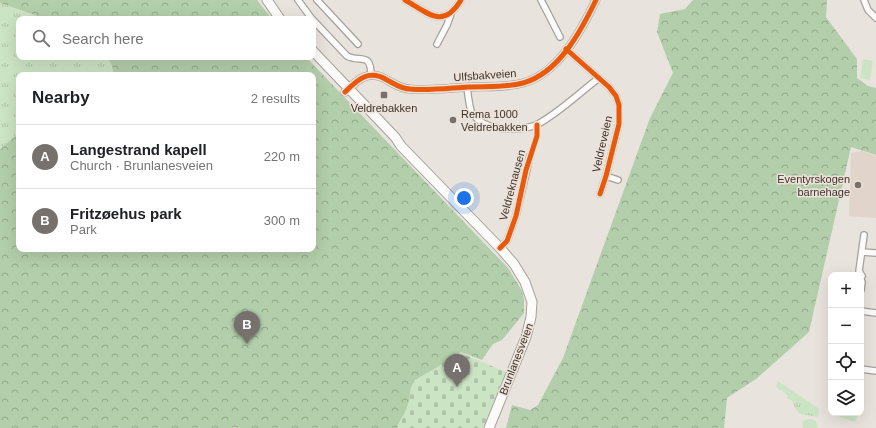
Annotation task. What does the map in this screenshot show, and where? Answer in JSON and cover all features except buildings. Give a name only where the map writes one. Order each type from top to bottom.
[{"type":"main road","points":[[267,0],[278,16]]},
{"type":"main road","points":[[275,11],[281,16]]},
{"type":"main road","name":"Brunlanesveien","points":[[316,54],[392,140],[401,146],[500,248],[514,264],[525,282],[532,302],[531,317],[526,337],[489,428]]},
{"type":"main road","name":"Brunlanesveien","points":[[314,60],[347,90]]},
{"type":"street","points":[[298,0],[311,16]]},
{"type":"street","points":[[318,0],[358,44]]},
{"type":"street","points":[[405,0],[438,17],[451,14]]},
{"type":"street","points":[[437,44],[451,14],[462,0]]},
{"type":"street","points":[[541,0],[560,37]]},
{"type":"street","name":"Ulfsbakveien","points":[[371,76],[382,77],[395,85],[410,89],[499,86],[525,82],[551,67],[587,19],[596,0]]},
{"type":"street","points":[[864,0],[868,10],[876,18]]},
{"type":"street","points":[[316,22],[347,56],[351,58],[360,58],[367,61],[371,67],[371,76],[362,77],[347,90]]},
{"type":"street","name":"Veldreveien","points":[[566,49],[609,87],[616,96],[619,105],[619,124],[600,194]]},
{"type":"street","points":[[467,87],[471,112],[486,125],[506,129],[537,125],[599,78]]},
{"type":"street","name":"Veldreknausen","points":[[500,248],[507,241],[516,216],[530,156]]},
{"type":"street","points":[[606,176],[618,180]]},
{"type":"street","points":[[859,272],[864,235]]},
{"type":"street","points":[[862,252],[876,254]]},
{"type":"street","points":[[864,311],[876,313]]},
{"type":"street","points":[[864,369],[876,371]]},
{"type":"shaded area","points":[[862,151],[876,156],[876,218],[849,216],[851,153]]},
{"type":"green space","points":[[0,0],[257,0],[270,16],[36,16],[0,3]]},
{"type":"green space","points":[[693,0],[827,0],[826,17],[857,59],[857,78],[868,86],[876,88],[876,155],[851,147],[809,332],[756,379],[727,398],[724,428],[506,428],[512,405],[530,410],[538,405],[563,358],[650,118],[673,73],[657,32],[660,14],[685,9]]},
{"type":"green space","points":[[0,3],[36,16],[16,16],[16,60],[108,60],[112,64],[113,72],[16,72],[16,136],[0,149]]},
{"type":"green space","points":[[863,59],[873,61],[870,80],[860,78]]},
{"type":"green space","points":[[108,60],[309,60],[508,268],[522,291],[524,313],[502,340],[493,344],[482,360],[461,352],[426,377],[403,428],[0,428],[0,149],[16,136],[16,252],[316,252],[316,72],[113,72],[112,64]]},
{"type":"green space","points":[[461,353],[506,372],[483,428],[397,428],[407,407],[410,389],[415,380]]},
{"type":"green space","points":[[778,381],[818,408],[818,417],[799,413],[792,400],[787,399],[788,395],[776,387]]},
{"type":"green space","points":[[838,416],[857,416],[855,422]]},
{"type":"green space","points":[[810,419],[816,421],[818,428],[803,428],[802,423],[804,420]]},
{"type":"cycle path","points":[[405,0],[428,14],[441,17],[454,9],[461,0]]},
{"type":"cycle path","points":[[345,92],[364,77],[375,75],[398,86],[417,90],[502,86],[523,83],[536,78],[558,61],[576,37],[596,0]]},
{"type":"cycle path","points":[[566,49],[609,87],[616,96],[619,105],[619,124],[600,194]]},
{"type":"cycle path","points":[[500,248],[507,241],[516,216],[526,170],[537,136],[537,125]]},
{"type":"place","name":"Veldrebakken","points":[[384,95]]},
{"type":"place","name":"Rema 1000 Veldrebakken","points":[[453,120]]},
{"type":"place","name":"Eventyrskogen barnehage","points":[[858,185]]},
{"type":"place","name":"Fritzøehus park","points":[[247,344]]},
{"type":"place","name":"Langestrand kapell","points":[[457,387]]}]
